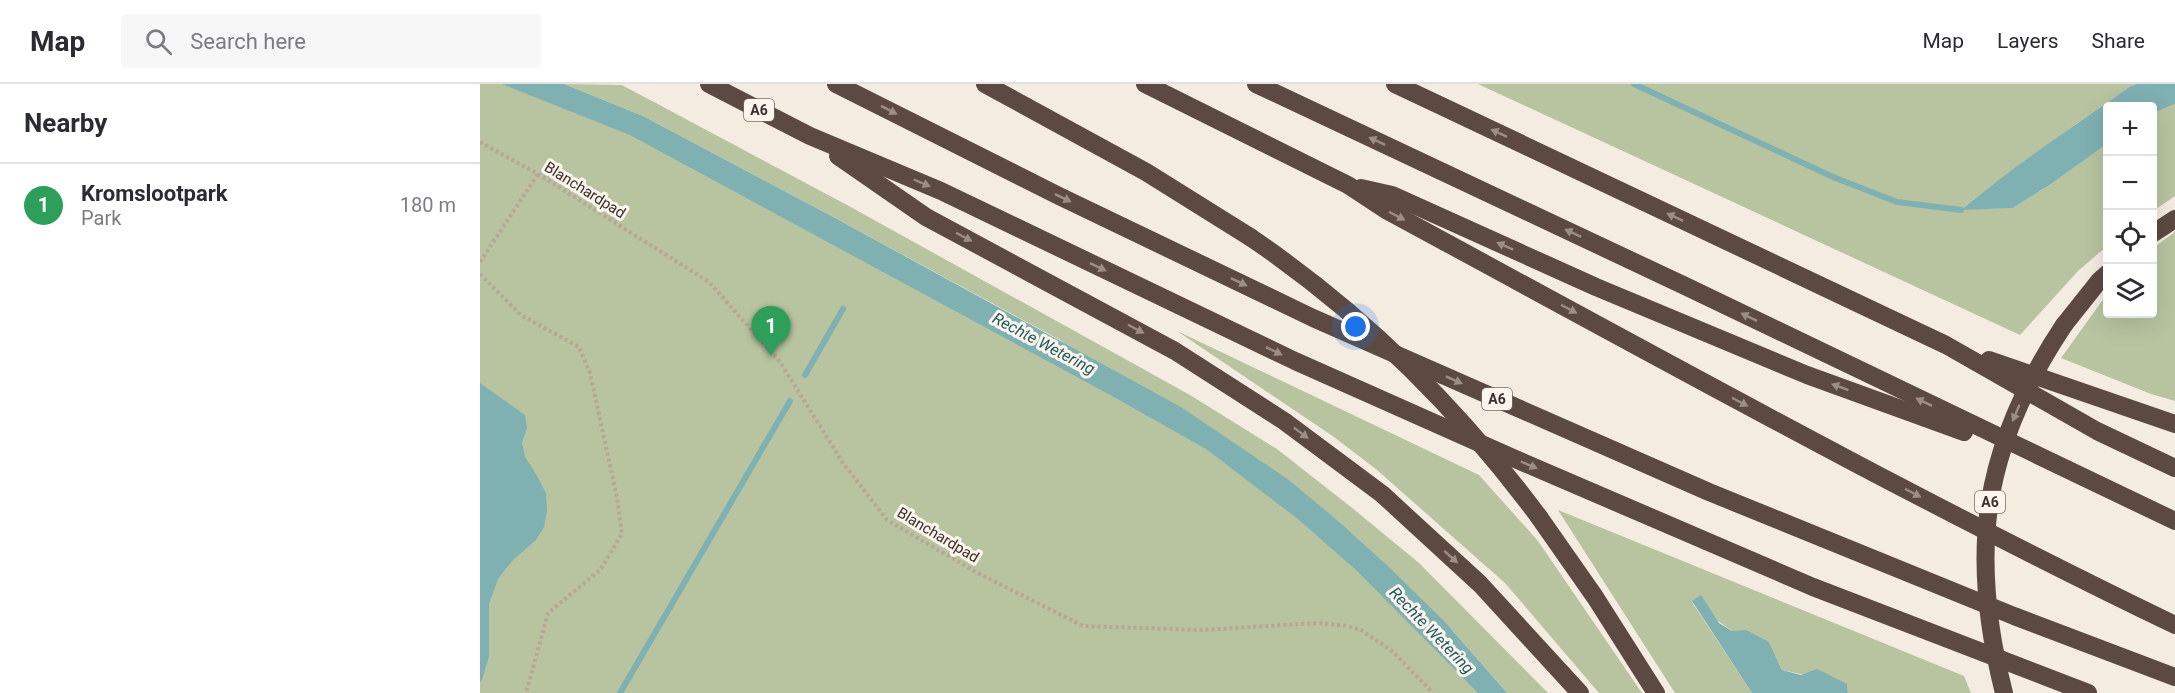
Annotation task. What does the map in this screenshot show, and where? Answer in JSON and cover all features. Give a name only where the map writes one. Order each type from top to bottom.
[{"type":"highway","name":"A6","points":[[709,84],[810,136],[941,191],[1295,361],[1534,467],[1813,586],[2088,693]]},
{"type":"highway","name":"A6","points":[[836,84],[1059,196],[1313,318],[1710,492],[2014,616],[2175,677]]},
{"type":"highway","points":[[985,84],[1146,172],[1250,237],[1345,309],[1435,393],[1495,460],[1539,517],[1595,597],[1656,693]]},
{"type":"highway","name":"A6","points":[[1145,84],[1348,184],[1386,210],[1745,404],[2046,563],[2175,626]]},
{"type":"highway","name":"A6","points":[[1256,84],[1683,285],[2175,521]]},
{"type":"highway","points":[[1395,84],[1946,345],[2097,431],[2175,468]]},
{"type":"highway","name":"A6","points":[[810,136],[926,217],[1175,351],[1284,421],[1382,494],[1480,584],[1580,693]]},
{"type":"highway","name":"A6","points":[[1348,184],[1392,195],[1596,287],[1807,375],[2053,464]]},
{"type":"highway","points":[[2157,231],[2175,219]]},
{"type":"highway","name":"A6","points":[[2004,693],[1994,650],[1986,598],[1987,517],[1995,471],[2008,431],[2043,357],[2064,326],[2103,279]]},
{"type":"highway","points":[[1946,345],[2175,424]]},
{"type":"path","name":"Blanchardpad","points":[[480,142],[538,174],[710,282],[780,362],[843,463],[886,520],[976,572],[1083,626],[1202,630],[1318,623],[1348,626],[1361,630],[1392,651],[1433,693]]},
{"type":"path","points":[[480,262],[538,174]]},
{"type":"path","points":[[480,274],[521,315],[579,347],[592,385],[617,498],[622,534],[600,570],[548,613],[526,693]]},
{"type":"green space","points":[[480,84],[533,84],[774,195],[1249,461],[1493,693],[480,693]]},
{"type":"green space","points":[[564,84],[622,85],[847,205],[1190,395],[1277,449],[1419,563],[1548,693],[1507,693],[1452,630],[1060,340],[643,116]]},
{"type":"green space","points":[[1478,84],[2136,84],[2107,102],[2103,102],[2103,105],[2044,146],[1962,209],[2013,208],[2103,147],[2103,249],[2078,271],[2020,335]]},
{"type":"green space","points":[[2175,104],[2175,196],[2157,208],[2157,156],[2157,111]]},
{"type":"green space","points":[[2175,232],[2175,401],[2151,394],[2061,358],[2103,300],[2103,318],[2157,318],[2157,245]]},
{"type":"green space","points":[[1177,331],[1479,475],[1538,541],[1642,693],[1599,693],[1505,583],[1377,470],[1334,437]]},
{"type":"green space","points":[[1558,510],[1964,676],[1971,693],[1848,693],[1847,684],[1782,670],[1769,642],[1732,631],[1692,602],[1752,693],[1675,693]]},
{"type":"water","name":"Rechte Wetering","points":[[502,84],[564,84],[643,116],[1181,407],[1289,480],[1338,521],[1445,622],[1507,693],[1478,693],[1357,571],[1298,519],[1206,449],[630,135]]},
{"type":"water","points":[[2136,84],[2175,84],[2175,104],[2157,111],[2157,102],[2108,102]]},
{"type":"water","points":[[2103,105],[2103,147],[2013,208],[1961,210],[2023,162]]},
{"type":"water","points":[[480,383],[525,415],[527,428],[522,443],[525,457],[546,493],[547,511],[544,527],[536,540],[512,561],[498,579],[489,604],[489,656],[480,682]]},
{"type":"water","points":[[1701,595],[1719,623],[1732,631],[1746,630],[1769,642],[1782,670],[1801,675],[1817,669],[1847,684],[1848,693],[1752,693],[1692,601]]},
{"type":"waterway","points":[[1634,84],[1833,177],[1897,202],[1961,210]]},
{"type":"waterway","points":[[805,375],[843,309]]},
{"type":"waterway","points":[[620,693],[790,401]]},
{"type":"place","name":"Kromslootpark","points":[[771,356]]}]
